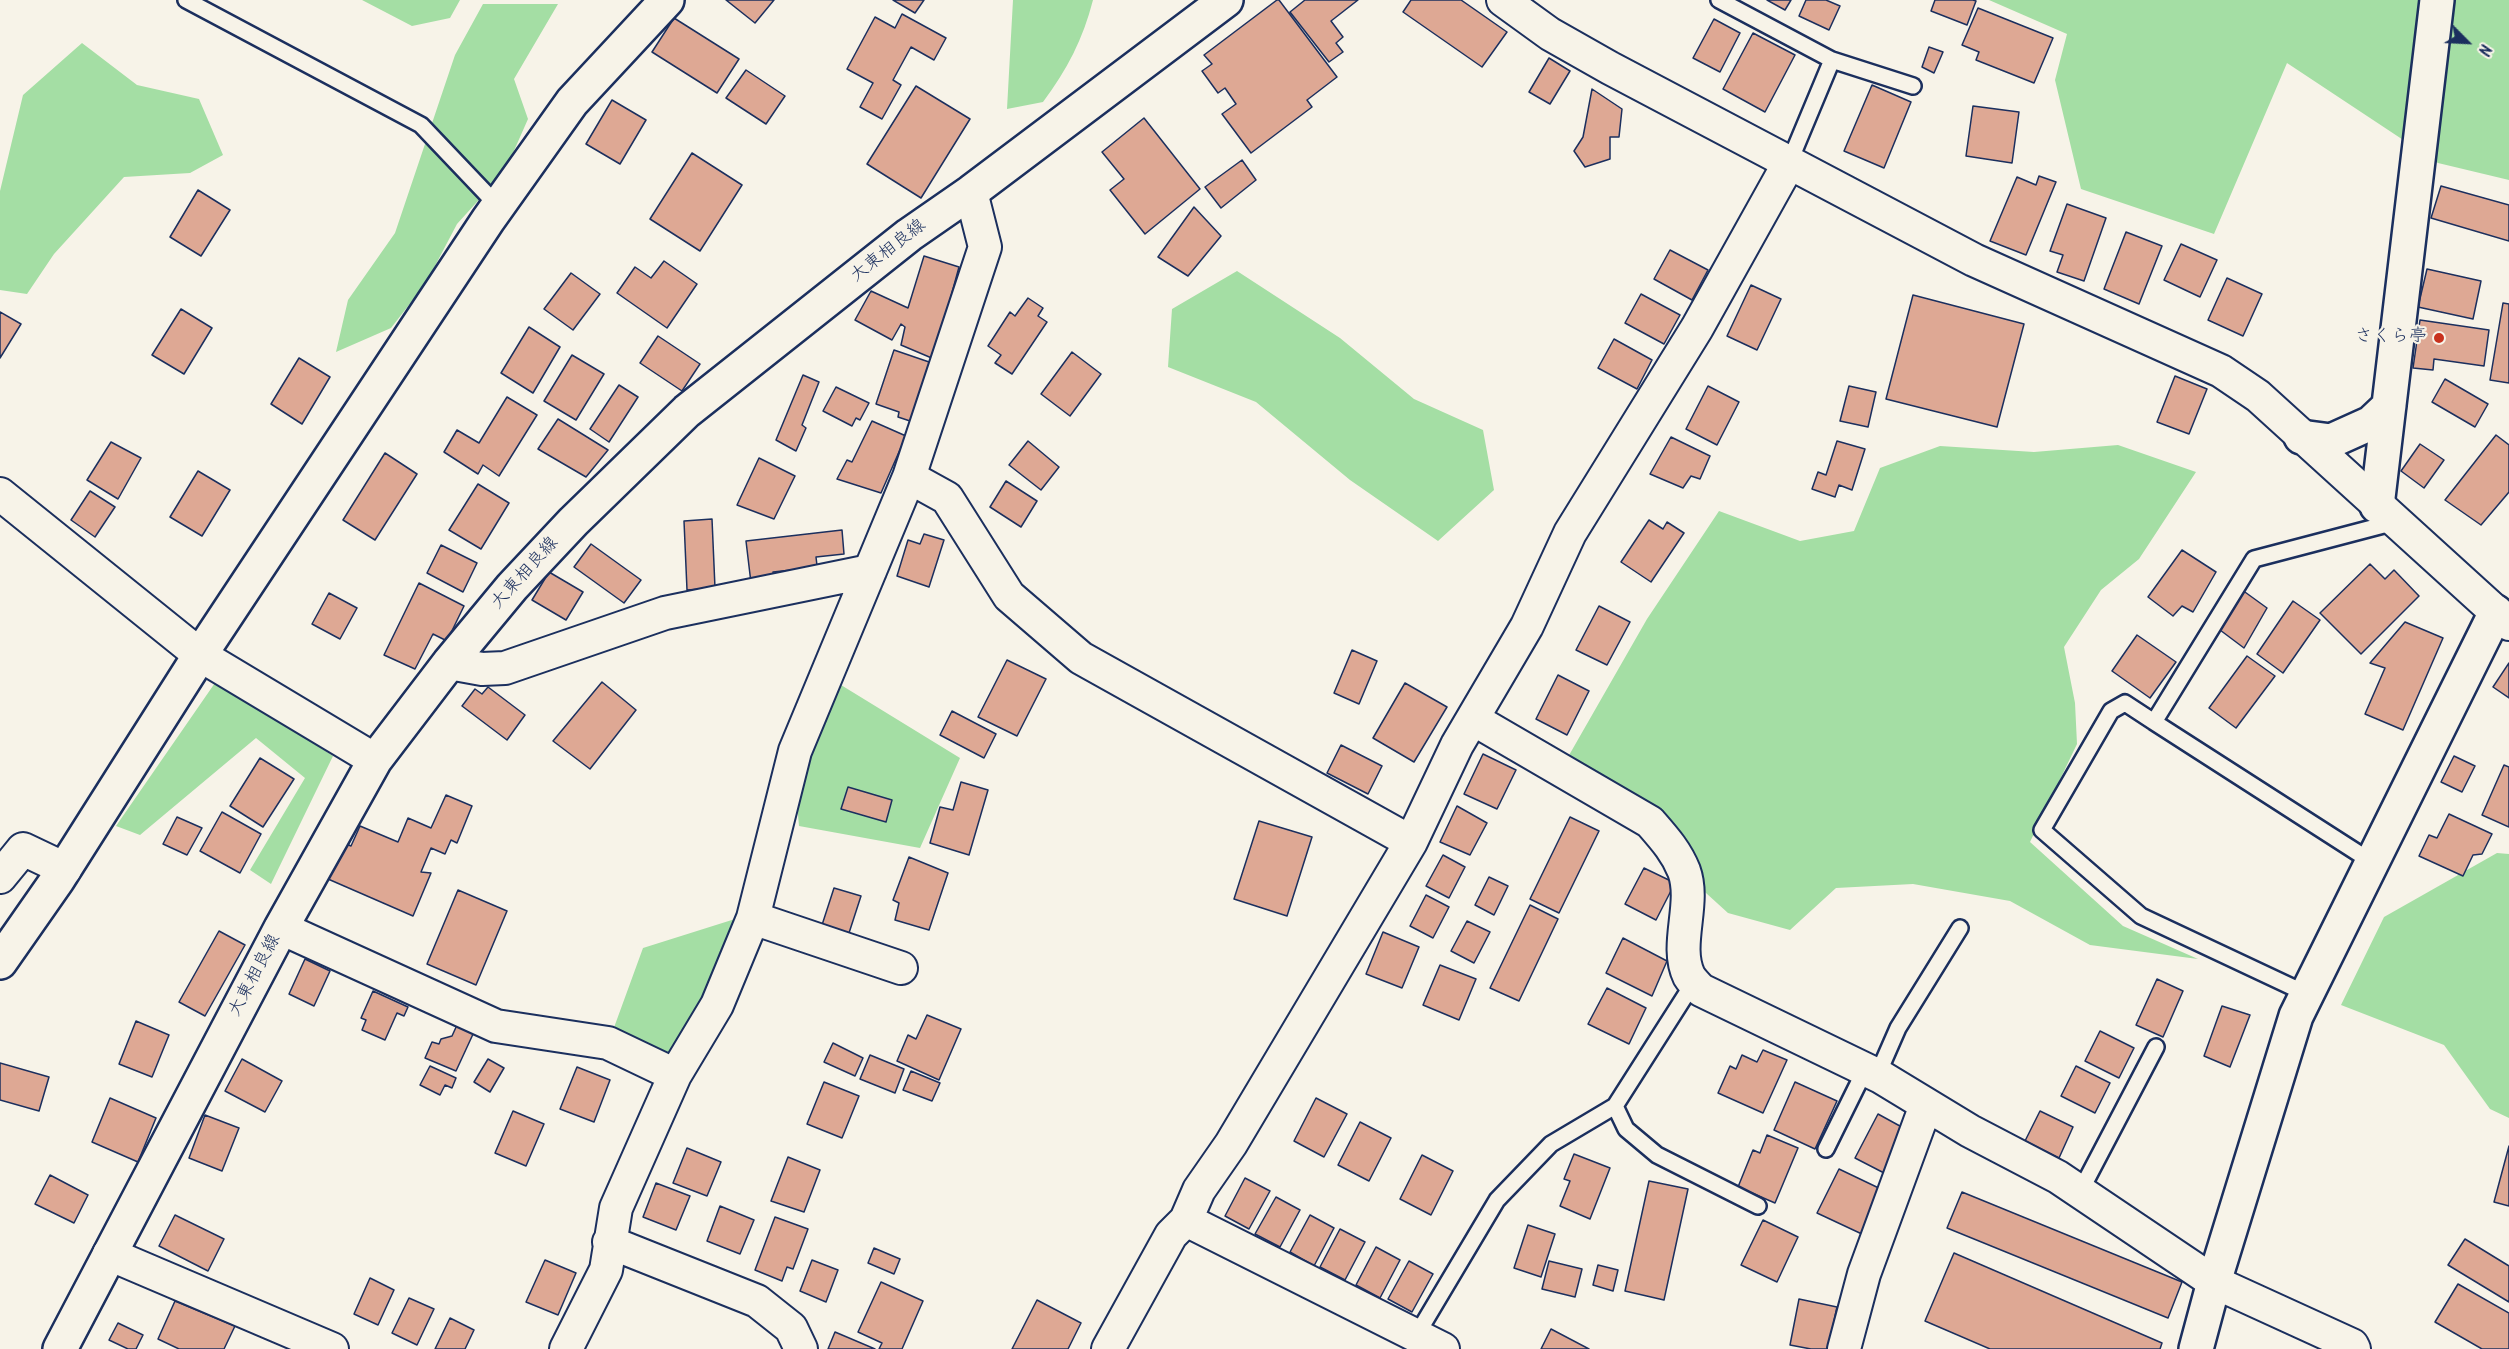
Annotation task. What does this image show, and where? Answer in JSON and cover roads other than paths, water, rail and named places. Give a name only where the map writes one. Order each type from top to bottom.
[{"type":"street","points":[[0,962],[65,869],[200,655],[498,206],[572,102],[667,0]]},
{"type":"street","name":"大東相良線","points":[[60,1349],[281,928],[375,760],[448,663],[512,587],[573,522],[687,411],[909,235],[971,192],[1226,0]]},
{"type":"street","points":[[1503,0],[1550,34],[1610,68],[1974,260],[2221,371],[2258,396],[2502,618],[2372,862],[2296,1016],[2214,1282],[2196,1349]]},
{"type":"street","points":[[2386,514],[2389,406],[2437,0]]},
{"type":"street","points":[[1108,1349],[1171,1235],[1186,1220],[1199,1190],[1231,1144],[1411,842],[1457,745],[1527,626],[1570,533],[1697,328],[1789,163]]},
{"type":"street","points":[[566,1349],[606,1270],[616,1208],[675,1075],[717,1005],[753,918],[795,751],[909,477],[985,247],[971,192]]},
{"type":"street","points":[[2301,437],[2331,441],[2371,423],[2389,406]]},
{"type":"street","points":[[909,477],[947,498],[1009,596],[1081,658],[1411,842]]},
{"type":"street","points":[[0,494],[200,655],[375,760]]},
{"type":"street","points":[[448,663],[482,669],[505,668],[665,612],[870,571]]},
{"type":"street","points":[[1473,718],[1650,822],[1672,847],[1684,872],[1688,894],[1684,957],[1689,977],[1701,990],[1871,1073],[1970,1131],[2058,1177],[2214,1282],[2352,1345],[2354,1349]]},
{"type":"street","points":[[0,877],[23,849],[65,869]]},
{"type":"street","points":[[753,918],[901,968]]},
{"type":"street","points":[[281,928],[496,1026],[608,1043],[675,1075]]},
{"type":"street","points":[[1844,1349],[1864,1274],[1926,1105]]},
{"type":"street","points":[[1186,1220],[1429,1342]]},
{"type":"street","points":[[609,1242],[757,1301],[790,1328],[801,1349]]},
{"type":"street","points":[[109,1254],[332,1349]]},
{"type":"lane","points":[[186,0],[421,124],[498,206]]},
{"type":"lane","points":[[1719,0],[1832,60],[1913,86]]},
{"type":"lane","points":[[1789,163],[1832,60]]},
{"type":"lane","points":[[2154,722],[2254,559],[2386,514]]},
{"type":"lane","points":[[2307,994],[2141,916],[2042,830],[2111,711],[2125,703],[2372,862]]},
{"type":"lane","points":[[1826,1149],[1960,928]]},
{"type":"lane","points":[[1429,1342],[1497,1200],[1551,1144],[1615,1106],[1694,982]]},
{"type":"lane","points":[[2080,1192],[2156,1047]]},
{"type":"lane","points":[[1615,1106],[1626,1129],[1657,1155],[1758,1206]]},
{"type":"place","name":"さくら亭","points":[[2439,338]]}]
